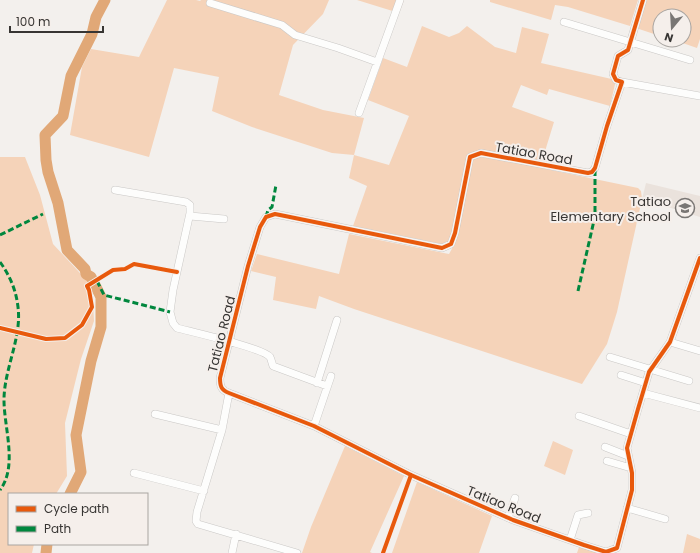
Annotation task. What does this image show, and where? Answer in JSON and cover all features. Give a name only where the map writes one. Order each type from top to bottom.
[{"type":"street","points":[[359,113],[400,0]]},
{"type":"street","points":[[642,0],[628,50],[618,56],[613,74],[616,80],[700,96]]},
{"type":"street","points":[[210,3],[282,26],[295,35],[377,62]]},
{"type":"street","points":[[564,22],[690,60]]},
{"type":"street","name":"Tatiao Road","points":[[622,82],[595,168],[592,172],[588,173],[481,154],[470,157],[452,244],[442,248],[275,214],[266,217],[260,227],[228,341],[220,378],[220,387],[224,391],[314,426],[411,475],[508,518],[606,552],[617,548],[632,490],[631,468],[627,448],[650,369],[670,342],[700,258]]},
{"type":"street","points":[[115,190],[186,202],[190,205],[190,216],[224,220]]},
{"type":"street","name":"Tatiao Road","points":[[190,216],[173,290],[170,312],[173,323],[177,328],[228,341]]},
{"type":"street","points":[[317,382],[337,320]]},
{"type":"street","points":[[228,341],[264,353],[270,357],[273,366],[327,386]]},
{"type":"street","points":[[670,342],[700,351]]},
{"type":"street","points":[[610,357],[689,381]]},
{"type":"street","points":[[621,375],[646,383]]},
{"type":"street","points":[[314,426],[331,376]]},
{"type":"street","points":[[229,393],[222,430],[196,521],[198,524],[236,534],[276,550],[297,553]]},
{"type":"street","points":[[643,393],[700,408]]},
{"type":"street","points":[[155,414],[222,430]]},
{"type":"street","points":[[579,416],[631,434]]},
{"type":"street","points":[[605,447],[628,456]]},
{"type":"street","points":[[608,461],[631,468]]},
{"type":"street","points":[[134,473],[204,491]]},
{"type":"street","points":[[508,518],[515,498]]},
{"type":"street","points":[[627,508],[665,519]]},
{"type":"street","points":[[570,540],[578,515],[588,513]]},
{"type":"street","points":[[232,553],[236,534]]},
{"type":"shaded area","points":[[167,0],[329,0],[323,14],[293,45],[279,95],[323,110],[364,118],[354,155],[332,153],[252,127],[212,111],[219,77],[174,68],[149,157],[70,135],[82,67],[91,49],[139,57]]},
{"type":"shaded area","points":[[357,0],[404,0],[399,13]]},
{"type":"shaded area","points":[[490,0],[638,0],[630,26],[568,7],[555,5],[551,20],[490,2]]},
{"type":"shaded area","points":[[645,0],[700,0],[700,39],[697,48],[692,46],[692,8],[652,8],[652,33],[636,28]]},
{"type":"shaded area","points":[[422,26],[449,37],[459,33],[467,26],[495,47],[516,53],[522,27],[549,34],[541,63],[616,80],[610,106],[549,89],[547,95],[521,85],[512,107],[554,122],[542,161],[481,150],[468,154],[452,233],[448,241],[442,244],[353,226],[367,186],[349,178],[354,155],[389,165],[409,116],[368,100],[383,58],[407,67]]},
{"type":"shaded area","points":[[0,157],[25,157],[40,195],[53,244],[92,286],[94,321],[81,359],[65,423],[67,476],[57,493],[8,493],[8,545],[34,545],[32,553],[0,553]]},
{"type":"shaded area","points":[[481,157],[638,188],[641,191],[642,199],[617,312],[607,344],[582,384],[354,309],[319,296],[316,309],[273,300],[276,277],[251,271],[257,254],[339,274],[349,234],[449,254],[454,245],[473,159]]},
{"type":"shaded area","name":"Tatiao Elementary School","points":[[646,183],[700,196],[700,217],[642,199]]},
{"type":"shaded area","points":[[553,441],[573,450],[565,475],[544,466]]},
{"type":"shaded area","points":[[345,446],[404,476],[370,552],[372,553],[302,553],[311,527]]},
{"type":"shaded area","points":[[417,482],[492,516],[479,553],[392,553]]},
{"type":"shaded area","points":[[687,534],[700,539],[700,553],[683,553]]},
{"type":"shaded area","points":[[579,547],[600,553],[577,553]]},
{"type":"waterway","points":[[70,493],[81,472],[76,435],[91,361],[101,327],[101,297],[91,277],[86,274],[85,269],[67,250],[58,203],[48,172],[45,135],[63,116],[71,76],[92,34],[96,17],[105,0]]},
{"type":"waterway","points":[[46,553],[47,545]]},
{"type":"marked path","points":[[578,291],[595,216],[595,168]]},
{"type":"marked path","points":[[266,217],[268,210],[272,207],[276,185]]},
{"type":"marked path","points":[[0,235],[43,214]]},
{"type":"marked path","points":[[0,262],[10,278],[14,289],[19,319],[18,330],[5,388],[4,400],[9,458],[8,470],[0,490]]},
{"type":"marked path","points":[[97,281],[104,295],[170,312]]},
{"type":"cycle path","points":[[643,0],[628,50],[618,56],[613,74],[616,80],[622,82],[595,168],[592,172],[588,173],[481,153],[470,157],[455,233],[451,244],[442,248],[275,214],[266,217],[260,227],[248,266],[220,378],[221,385],[226,392],[314,426],[411,475],[513,520],[606,552],[617,548],[632,490],[632,473],[627,448],[649,372],[670,342],[700,258]]},
{"type":"cycle path","points":[[0,328],[46,339],[65,338],[82,325],[92,307],[87,286],[113,270],[125,269],[134,264],[177,272]]},
{"type":"cycle path","points":[[383,553],[411,475]]},
{"type":"place","name":"Tatiao Elementary School","points":[[685,208]]}]
